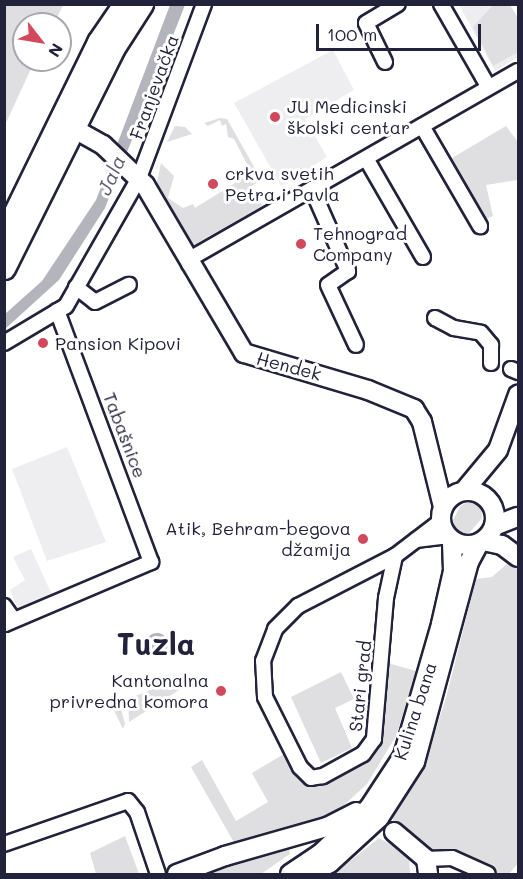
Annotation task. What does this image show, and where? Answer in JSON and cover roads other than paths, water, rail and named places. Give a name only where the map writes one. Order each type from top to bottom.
[{"type":"main road","points":[[7,226],[74,128],[99,42],[124,4]]},
{"type":"main road","points":[[4,268],[113,49],[142,4]]},
{"type":"main road","name":"Hendek","points":[[74,128],[103,145],[134,173],[244,353],[368,390],[414,409],[422,422],[439,487]]},
{"type":"main road","points":[[495,523],[468,546],[445,526],[461,491],[492,460],[519,395]]},
{"type":"main road","points":[[492,460],[495,523]]},
{"type":"main road","points":[[439,487],[477,492],[495,523],[502,545],[519,557]]},
{"type":"main road","name":"Kulina bana","points":[[290,874],[320,854],[373,802],[403,756],[419,707],[453,572],[439,487]]},
{"type":"main road","name":"Kulina bana","points":[[309,874],[362,836],[393,798],[415,762],[470,562],[495,523]]},
{"type":"main road","points":[[393,798],[394,832],[427,867]]},
{"type":"main road","points":[[177,874],[327,827],[373,802]]},
{"type":"main road","points":[[362,836],[394,832]]},
{"type":"main road","points":[[288,838],[299,842],[306,853],[290,874]]},
{"type":"street","name":"Franjevačka","points":[[4,343],[66,306],[134,173],[204,4]]},
{"type":"street","points":[[385,62],[366,23],[398,4]]},
{"type":"street","points":[[441,4],[489,86]]},
{"type":"street","points":[[189,264],[193,257],[367,160],[489,86],[519,71]]},
{"type":"street","points":[[422,126],[480,226]]},
{"type":"street","points":[[367,160],[423,257]]},
{"type":"street","points":[[312,189],[348,271],[328,285],[356,345]]},
{"type":"street","points":[[76,287],[95,302],[129,285]]},
{"type":"street","name":"Tabašnice","points":[[5,607],[11,616],[5,624],[151,562],[152,555],[57,310]]},
{"type":"street","points":[[435,318],[454,328],[481,333],[491,345],[491,363]]},
{"type":"street","points":[[395,556],[416,540],[445,526]]},
{"type":"street","name":"Stari grad","points":[[395,556],[386,597],[374,740],[363,754],[323,776],[307,776],[265,697],[265,652],[275,629],[298,606],[395,556]]},
{"type":"street","points":[[4,844],[75,822],[124,801],[133,803],[158,874]]},
{"type":"street","points":[[427,867],[452,858],[488,874]]},
{"type":"water","name":"Jala","points":[[170,5],[185,5],[105,208],[59,280],[5,329],[5,314],[42,281],[96,200]]},
{"type":"water","points":[[157,633],[165,636],[168,644],[165,652],[157,655],[149,652],[146,644],[149,636]]},
{"type":"place","name":"JU Medicinski školski centar","points":[[275,117]]},
{"type":"place","name":"crkva svetih Petra i Pavla","points":[[213,184]]},
{"type":"place","name":"Tehnograd Company","points":[[301,244]]},
{"type":"place","name":"Pansion Kipovi","points":[[43,343]]},
{"type":"place","name":"Atik, Behram-begova džamija","points":[[363,539]]},
{"type":"place","name":"Kantonalna privredna komora","points":[[221,691]]},
{"type":"district","name":"Tuzla","points":[[156,643]]}]
